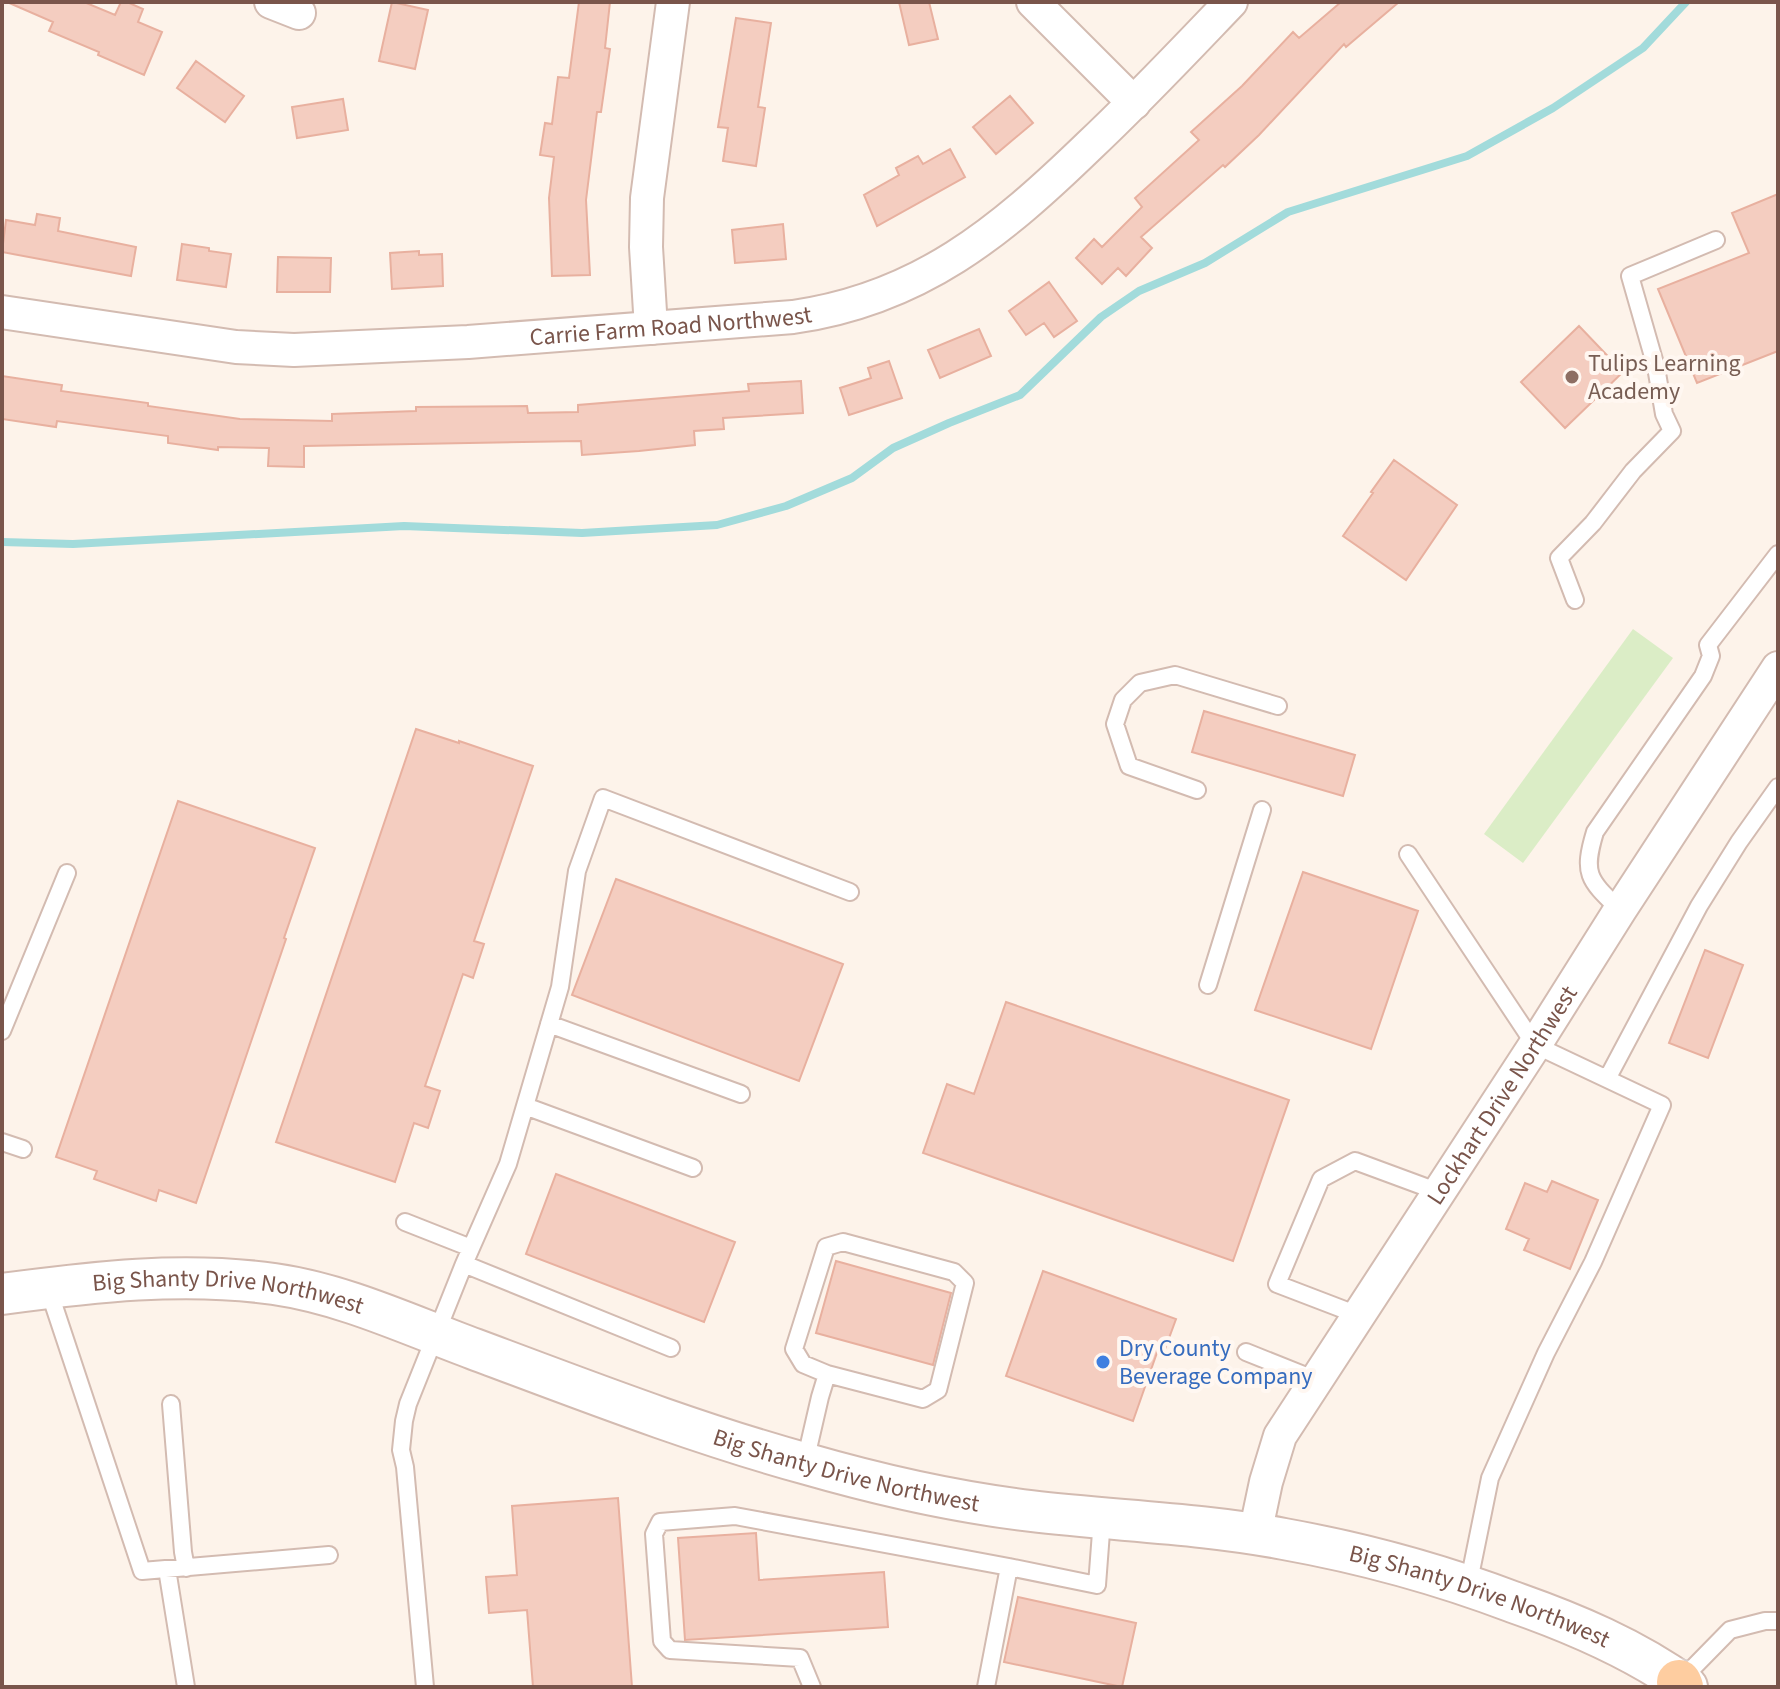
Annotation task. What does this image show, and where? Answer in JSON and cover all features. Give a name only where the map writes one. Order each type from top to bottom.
[{"type":"street","points":[[651,328],[646,247],[647,198],[673,2]]},
{"type":"street","points":[[1033,2],[1134,103]]},
{"type":"street","name":"Carrie Farm Road Northwest","points":[[2,312],[236,347],[280,350],[468,342],[810,315],[861,302],[919,279],[986,238],[1026,206],[1134,103],[1231,2]]},
{"type":"street","name":"Lockhart Drive Northwest","points":[[1255,1534],[1280,1436],[1778,668]]},
{"type":"street","name":"Big Shanty Drive Northwest","points":[[2,1294],[121,1280],[200,1278],[275,1285],[343,1300],[693,1430],[890,1487],[1031,1511],[1255,1534],[1347,1552],[1468,1586],[1580,1628],[1682,1685]]},
{"type":"lane","points":[[1575,600],[1559,558],[1593,523],[1633,471],[1672,431],[1664,414],[1656,367],[1630,276],[1716,240]]},
{"type":"lane","points":[[1620,910],[1596,888],[1589,874],[1588,855],[1595,832],[1703,676],[1711,656],[1708,645],[1778,554]]},
{"type":"lane","points":[[1197,790],[1129,766],[1115,724],[1123,700],[1140,683],[1175,675],[1278,706]]},
{"type":"lane","points":[[1607,1079],[1699,906],[1778,787]]},
{"type":"lane","points":[[425,1687],[401,1450],[404,1421],[435,1334],[508,1164],[560,987],[577,871],[603,798],[850,892]]},
{"type":"lane","points":[[1208,985],[1262,810]]},
{"type":"lane","points":[[1408,854],[1535,1045],[1662,1105],[1593,1262],[1546,1353],[1490,1478],[1468,1586]]},
{"type":"lane","points":[[2,1031],[67,873]]},
{"type":"lane","points":[[549,1024],[741,1094]]},
{"type":"lane","points":[[525,1106],[693,1168]]},
{"type":"lane","points":[[2,1142],[23,1149]]},
{"type":"lane","points":[[1358,1315],[1277,1284],[1321,1179],[1355,1161],[1439,1192]]},
{"type":"lane","points":[[405,1222],[467,1256],[671,1348]]},
{"type":"lane","points":[[843,1242],[954,1272],[965,1283],[938,1390],[923,1399],[827,1374],[803,1364],[794,1349],[826,1247],[843,1242]]},
{"type":"lane","points":[[48,1288],[142,1571],[329,1555]]},
{"type":"lane","points":[[1246,1352],[1316,1380]]},
{"type":"lane","points":[[805,1464],[827,1374]]},
{"type":"lane","points":[[171,1404],[186,1568]]},
{"type":"lane","points":[[812,1687],[800,1658],[670,1650],[662,1641],[654,1534],[660,1522],[735,1516],[1097,1585],[1102,1517]]},
{"type":"lane","points":[[986,1687],[1009,1567]]},
{"type":"lane","points":[[167,1569],[186,1687]]},
{"type":"lane","points":[[1682,1685],[1730,1630],[1778,1621]]},
{"type":"green space","points":[[1633,629],[1673,658],[1523,863],[1484,834]]},
{"type":"building","points":[[7,2],[84,2],[115,15],[121,2],[127,2],[143,9],[138,22],[162,32],[144,75],[49,31],[53,22]]},
{"type":"building","points":[[392,2],[428,10],[415,69],[379,61]]},
{"type":"building","points":[[579,2],[610,2],[605,48],[610,49],[601,112],[597,112],[586,200],[590,275],[552,276],[549,198],[554,157],[540,155],[545,123],[552,124],[558,77],[569,78]]},
{"type":"building","points":[[899,2],[929,2],[938,39],[909,45]]},
{"type":"building","points":[[1341,2],[1399,2],[1346,47],[1344,44],[1259,135],[1141,237],[1152,248],[1126,276],[1118,268],[1102,284],[1076,258],[1094,239],[1102,247],[1142,207],[1135,198],[1199,140],[1191,132],[1242,86],[1293,32],[1299,38]]},
{"type":"building","points":[[736,18],[771,23],[758,107],[765,108],[756,166],[723,161],[728,128],[718,127]]},
{"type":"building","points":[[196,61],[244,96],[225,122],[177,88]]},
{"type":"building","points":[[1010,96],[1033,123],[996,154],[973,127]]},
{"type":"building","points":[[343,99],[348,130],[297,138],[292,107]]},
{"type":"building","points":[[950,149],[965,177],[877,226],[864,195],[899,175],[896,168],[918,156],[923,164]]},
{"type":"building","points":[[1778,194],[1778,351],[1697,383],[1658,289],[1749,253],[1732,213]]},
{"type":"building","points":[[37,214],[60,218],[58,231],[136,247],[131,276],[2,252],[6,220],[35,225]]},
{"type":"building","points":[[783,224],[786,259],[735,263],[732,230]]},
{"type":"building","points":[[182,244],[231,254],[226,287],[177,280]]},
{"type":"building","points":[[419,251],[419,255],[442,254],[443,286],[392,289],[390,253]]},
{"type":"building","points":[[278,257],[331,258],[330,292],[277,292]]},
{"type":"building","points":[[1049,282],[1077,321],[1054,337],[1044,323],[1026,335],[1009,311]]},
{"type":"building","name":"Tulips Learning Academy","points":[[1579,326],[1623,372],[1565,428],[1521,382]]},
{"type":"building","points":[[979,329],[991,356],[940,378],[928,350]]},
{"type":"building","points":[[889,361],[902,398],[849,415],[840,388],[871,378],[868,368]]},
{"type":"building","points":[[2,376],[62,385],[61,391],[240,419],[332,421],[332,414],[416,411],[416,407],[527,406],[528,413],[578,412],[578,405],[749,391],[748,384],[801,381],[803,413],[723,418],[724,429],[694,431],[695,445],[639,451],[582,455],[581,441],[304,446],[304,467],[268,466],[269,448],[218,447],[218,450],[168,443],[168,436],[57,421],[56,427],[2,419]]},
{"type":"building","points":[[1394,460],[1457,505],[1406,580],[1343,536]]},
{"type":"building","points":[[1204,711],[1355,755],[1343,796],[1192,752]]},
{"type":"building","points":[[416,729],[533,766],[474,941],[484,944],[473,978],[463,974],[425,1086],[440,1091],[428,1128],[414,1123],[395,1182],[276,1142]]},
{"type":"building","points":[[178,801],[315,848],[196,1203],[159,1190],[156,1201],[94,1179],[97,1171],[56,1157]]},
{"type":"building","points":[[1303,872],[1418,911],[1371,1049],[1255,1010]]},
{"type":"building","points":[[616,879],[843,964],[799,1081],[572,995]]},
{"type":"building","points":[[1705,950],[1743,965],[1708,1058],[1669,1043]]},
{"type":"building","points":[[1006,1002],[1289,1100],[1233,1261],[923,1153],[947,1084],[974,1094]]},
{"type":"building","points":[[556,1174],[735,1242],[704,1322],[526,1254]]},
{"type":"building","points":[[1552,1181],[1598,1200],[1570,1269],[1524,1250],[1529,1239],[1506,1229],[1525,1183],[1547,1192]]},
{"type":"building","points":[[836,1261],[951,1293],[933,1365],[816,1333]]},
{"type":"building","points":[[1043,1271],[1176,1319],[1165,1349],[1159,1347],[1133,1421],[1006,1376]]},
{"type":"building","points":[[618,1498],[632,1687],[533,1687],[527,1610],[489,1613],[486,1577],[517,1575],[512,1506]]},
{"type":"building","points":[[756,1533],[759,1580],[884,1572],[888,1627],[685,1640],[678,1538]]},
{"type":"building","points":[[1018,1597],[1136,1623],[1122,1687],[1004,1662]]},
{"type":"waterway","points":[[2,542],[73,544],[404,526],[582,533],[717,525],[786,506],[852,478],[893,448],[1020,395],[1101,317],[1139,291],[1205,263],[1288,212],[1467,156],[1553,108],[1643,48],[1686,2]]},
{"type":"place","name":"Tulips Learning Academy","points":[[1572,377]]},
{"type":"place","name":"Dry County Beverage Company","points":[[1103,1362]]}]
